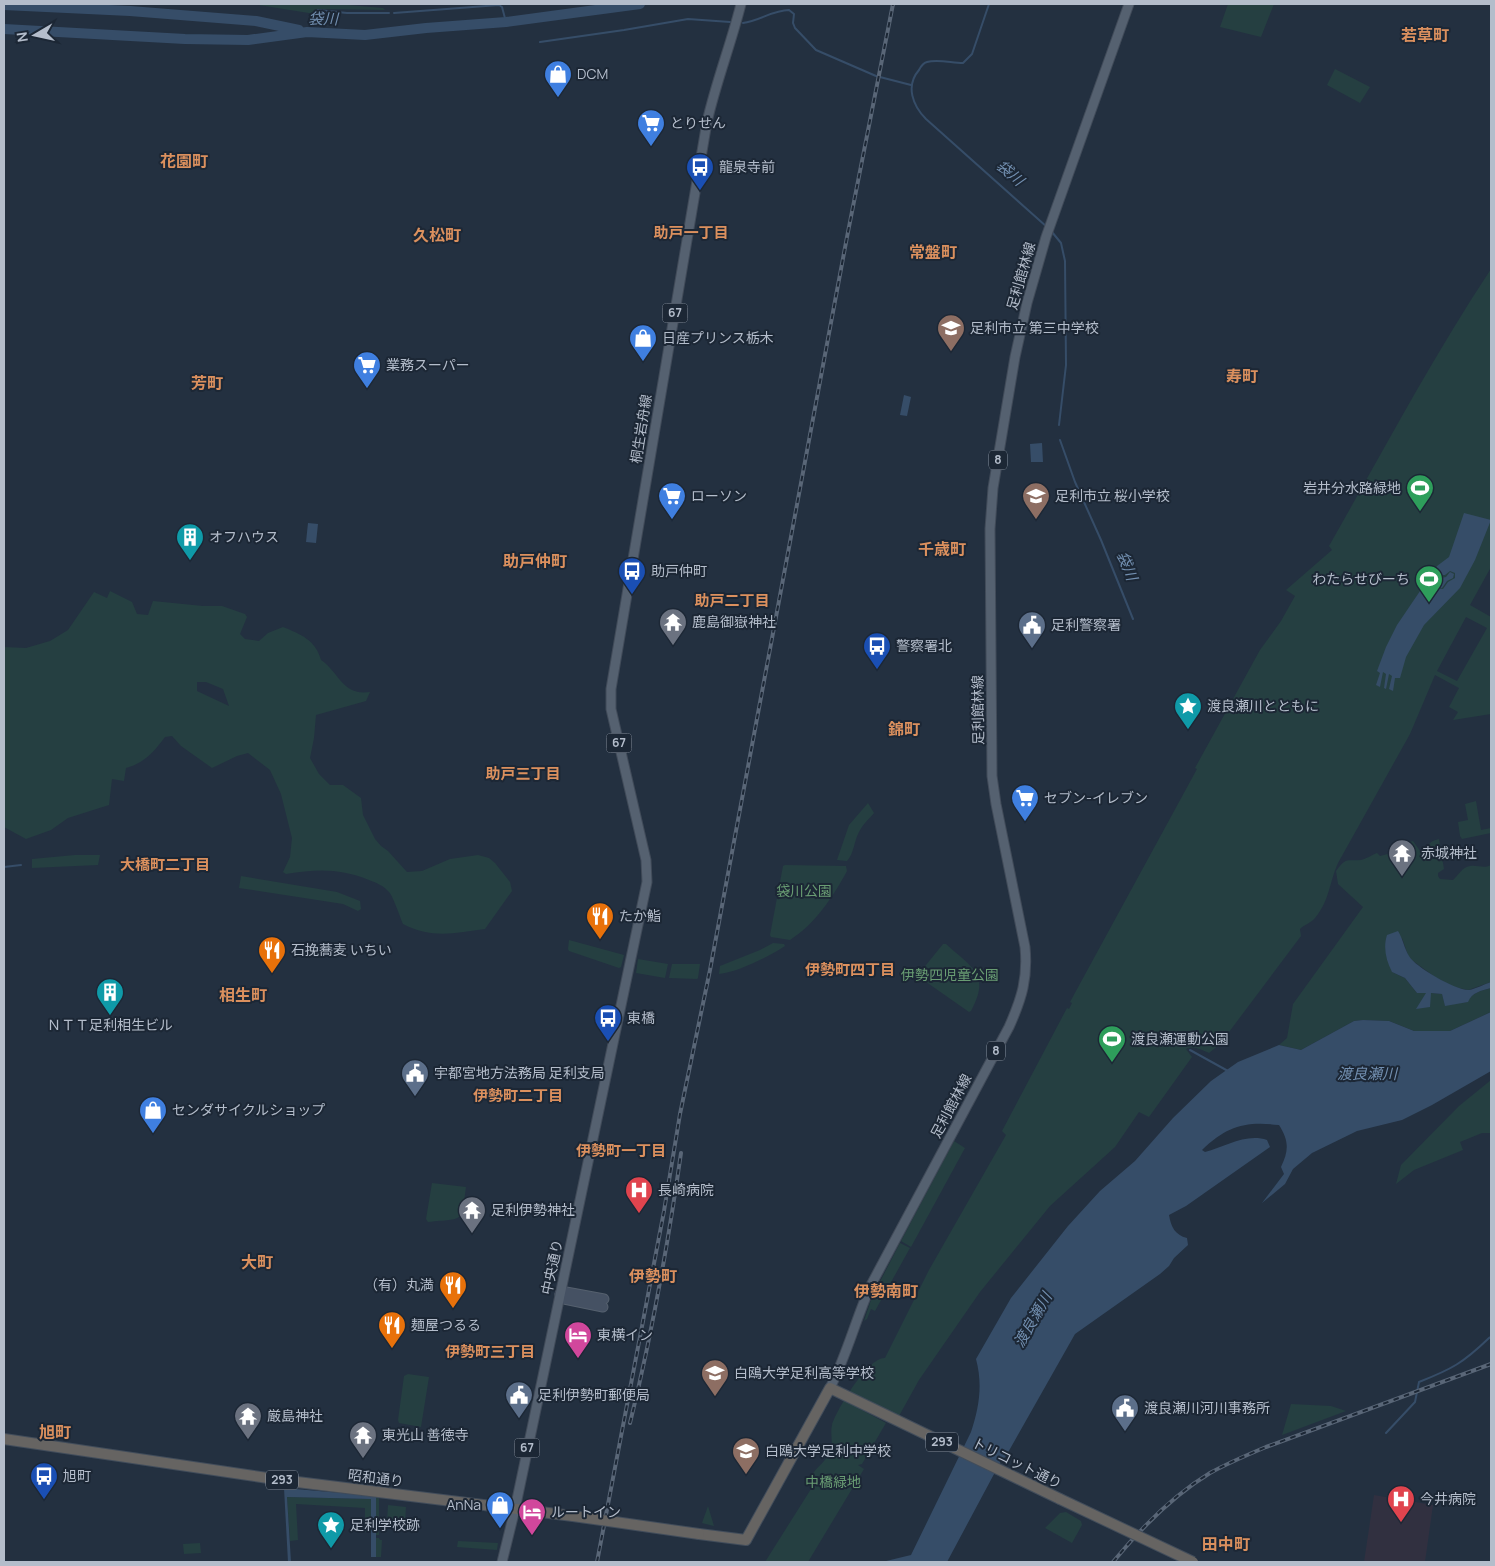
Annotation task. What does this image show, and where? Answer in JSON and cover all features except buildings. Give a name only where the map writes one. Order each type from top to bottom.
[{"type":"highway","name":"トリコット通り","points":[[834,1390],[1193,1562]]},
{"type":"highway","name":"昭和通り","points":[[4,1439],[272,1479],[573,1516],[746,1540],[834,1390]]},
{"type":"main road","name":"桐生岩舟線","points":[[646,860],[612,709],[611,689],[707,122],[716,84],[741,4]]},
{"type":"main road","name":"足利館林線","points":[[834,1390],[843,1358],[871,1285],[1009,1027],[1020,1003],[1025,984],[1025,946],[993,785],[990,529],[993,488],[1015,357],[1027,303],[1051,222],[1129,4]]},
{"type":"main road","name":"中央通り","points":[[502,1562],[515,1509],[646,882],[646,860]]},
{"type":"main road","points":[[560,1294],[566,1292],[604,1303]]},
{"type":"shaded area","name":"今井病院","points":[[1374,1495],[1433,1505],[1425,1562],[1364,1562]]},
{"type":"green space","points":[[253,4],[337,4],[383,8],[385,10],[316,9],[315,14]]},
{"type":"green space","points":[[1228,4],[1274,4],[1261,37],[1220,27]]},
{"type":"green space","points":[[1335,69],[1370,87],[1360,103],[1327,85]]},
{"type":"green space","name":"中橋緑地","points":[[1491,269],[1491,567],[1470,605],[1491,617],[1491,714],[1453,720],[1458,712],[1449,707],[1459,688],[1435,675],[1410,734],[1338,863],[1324,905],[1313,920],[1300,929],[1301,936],[1220,1044],[1209,1053],[1195,1048],[1186,1049],[1192,1057],[1149,1117],[1139,1112],[1115,1147],[1050,1206],[980,1292],[919,1380],[899,1416],[864,1399],[860,1409],[886,1423],[862,1464],[858,1465],[864,1469],[808,1562],[765,1562],[811,1489],[813,1473],[830,1453],[832,1446],[831,1431],[835,1417],[862,1375],[878,1360],[885,1358],[929,1270],[1006,1135],[1002,1131],[1197,769],[1195,768],[1260,650],[1281,621],[1295,596],[1286,590],[1332,550],[1329,546],[1469,303]],"holes":[[[1466,617],[1487,628],[1457,681],[1437,671]]]},
{"type":"green space","points":[[110,591],[132,602],[137,614],[148,615],[153,601],[222,606],[245,614],[247,617],[240,634],[245,639],[259,641],[268,633],[283,627],[301,635],[311,643],[319,653],[321,660],[347,687],[353,691],[370,692],[366,701],[316,715],[310,758],[319,774],[330,785],[343,785],[361,798],[363,815],[375,839],[407,872],[422,871],[450,859],[478,855],[489,858],[495,863],[510,882],[512,891],[485,929],[444,934],[413,929],[403,924],[391,894],[375,882],[348,873],[328,871],[286,874],[283,872],[290,857],[292,838],[281,794],[270,770],[248,753],[212,768],[181,746],[172,736],[165,737],[153,752],[143,760],[126,768],[124,781],[112,779],[109,805],[68,818],[51,830],[26,839],[4,827],[4,647],[26,648],[50,641],[68,630],[94,592],[107,598]],"holes":[[[197,682],[206,682],[223,689],[229,706],[197,691]]]},
{"type":"green space","points":[[1476,801],[1481,830],[1491,828],[1491,833],[1462,839],[1458,822],[1468,820],[1465,804]]},
{"type":"green space","name":"袋川公園","points":[[868,803],[874,813],[859,832],[853,851],[847,861],[837,860],[849,825]]},
{"type":"green space","points":[[1439,839],[1444,869],[1438,873],[1440,879],[1453,880],[1467,867],[1486,867],[1491,865],[1491,982],[1468,990],[1454,987],[1435,977],[1409,958],[1402,938],[1392,972],[1405,978],[1417,993],[1427,993],[1417,1009],[1431,993],[1442,994],[1445,1005],[1467,1002],[1474,994],[1491,988],[1491,1012],[1450,1031],[1414,1031],[1389,1021],[1363,1020],[1354,1021],[1301,1050],[1279,1045],[1287,1038],[1293,1004],[1363,907],[1338,884],[1336,871],[1339,867],[1347,861],[1365,859],[1377,853],[1380,856],[1403,850],[1402,844],[1413,841],[1423,855],[1429,844]]},
{"type":"green space","points":[[100,855],[98,865],[32,868],[32,859]]},
{"type":"green space","name":"袋川公園","points":[[783,866],[846,866],[847,871],[823,909],[799,934],[790,940],[771,937],[770,935]]},
{"type":"green space","points":[[241,876],[337,892],[360,901],[361,909],[358,911],[343,904],[239,888]]},
{"type":"green space","points":[[569,940],[624,955],[621,967],[619,968],[569,951]]},
{"type":"green space","points":[[773,943],[784,944],[785,946],[753,963],[727,973],[719,974],[720,966]]},
{"type":"green space","name":"伊勢四児童公園","points":[[943,944],[946,944],[971,966],[979,980],[977,998],[969,1012],[918,975]]},
{"type":"green space","points":[[638,959],[668,964],[665,978],[636,973]]},
{"type":"green space","points":[[672,964],[700,964],[698,978],[669,978]]},
{"type":"green space","points":[[1491,1080],[1491,1133],[1482,1133],[1460,1142],[1463,1150],[1414,1170],[1396,1184],[1401,1165],[1459,1106]]},
{"type":"green space","points":[[954,1141],[965,1148],[911,1247],[901,1241]]},
{"type":"green space","points":[[432,1183],[466,1187],[462,1213],[459,1217],[428,1222],[426,1219]]},
{"type":"green space","points":[[900,1243],[910,1248],[875,1311],[871,1309],[867,1319],[864,1321],[872,1297]]},
{"type":"green space","points":[[408,1374],[429,1377],[421,1427],[399,1423],[398,1420],[404,1376]]},
{"type":"green space","points":[[1291,1404],[1331,1406],[1346,1411],[1282,1435]]},
{"type":"green space","points":[[376,1496],[379,1498],[379,1535],[376,1535]]},
{"type":"green space","points":[[287,1497],[371,1499],[371,1532],[365,1532],[365,1508],[296,1504],[298,1540],[290,1541]]},
{"type":"green space","points":[[388,1505],[406,1507],[405,1522],[387,1521]]},
{"type":"green space","points":[[708,1506],[714,1526],[702,1523]]},
{"type":"green space","points":[[1066,1512],[1081,1521],[1082,1525],[1072,1543],[1045,1528],[1060,1513]]},
{"type":"green space","points":[[376,1538],[382,1540],[381,1557],[376,1557]]},
{"type":"green space","points":[[458,1541],[498,1543],[497,1550],[457,1547]]},
{"type":"green space","points":[[200,1543],[201,1553],[184,1554],[183,1544]]},
{"type":"water","points":[[904,395],[911,397],[907,416],[900,415]]},
{"type":"water","points":[[1042,443],[1043,462],[1031,462],[1030,444]]},
{"type":"water","name":"わたらせびーち","points":[[1464,513],[1491,520],[1475,560],[1460,588],[1424,625],[1406,657],[1400,678],[1395,678],[1393,691],[1389,689],[1392,676],[1389,674],[1386,689],[1384,688],[1386,674],[1383,672],[1380,687],[1376,685],[1380,673],[1377,671],[1397,625],[1437,566],[1449,557]],"holes":[[[1450,571],[1455,573],[1455,578],[1448,582],[1443,589],[1436,588],[1433,583],[1435,578],[1439,575],[1445,575]]]},
{"type":"water","points":[[308,523],[318,524],[316,543],[306,542]]},
{"type":"water","points":[[1450,572],[1454,574],[1453,578],[1447,581],[1442,588],[1435,586],[1436,579],[1446,577]]},
{"type":"water","points":[[1398,931],[1409,956],[1427,972],[1446,983],[1463,989],[1469,990],[1491,982],[1491,988],[1474,994],[1468,1002],[1445,1006],[1442,994],[1431,993],[1430,1007],[1416,1009],[1426,993],[1417,993],[1405,978],[1392,972],[1387,958],[1385,945],[1387,935]]},
{"type":"water","name":"渡良瀬川","points":[[1491,1012],[1491,1071],[1402,1120],[1357,1131],[1312,1153],[1293,1169],[1285,1184],[1262,1203],[1284,1174],[1281,1167],[1287,1146],[1285,1136],[1279,1125],[1256,1124],[1237,1127],[1220,1135],[1202,1150],[1205,1152],[1251,1138],[1267,1140],[1270,1147],[1186,1206],[1169,1215],[1174,1230],[1179,1235],[1187,1238],[1188,1245],[1160,1274],[1075,1334],[1006,1456],[1001,1461],[947,1562],[882,1562],[911,1555],[971,1432],[980,1387],[976,1359],[1011,1298],[1068,1226],[1100,1191],[1135,1161],[1173,1118],[1211,1081],[1238,1062],[1279,1045],[1301,1050],[1354,1021],[1389,1021],[1414,1031],[1450,1031]]},
{"type":"water","points":[[284,1488],[376,1496],[376,1557],[371,1557],[371,1499],[287,1497],[291,1562],[288,1562]]},
{"type":"waterway","name":"袋川","points":[[4,29],[185,39],[248,40],[307,32],[365,35],[506,22],[640,4]]},
{"type":"waterway","name":"袋川","points":[[989,4],[972,54],[963,63],[936,61],[924,63],[912,83],[912,96],[917,108],[926,119],[1047,227]]},
{"type":"waterway","points":[[4,5],[130,11],[256,21],[299,30]]},
{"type":"waterway","points":[[394,13],[499,5],[502,7],[506,22]]},
{"type":"waterway","points":[[318,10],[347,13],[389,13]]},
{"type":"waterway","points":[[743,23],[783,10],[789,10],[794,14],[793,23],[795,28],[816,50],[876,76],[911,85]]},
{"type":"waterway","points":[[540,42],[688,19],[730,22]]},
{"type":"waterway","name":"袋川","points":[[1052,232],[1061,243],[1065,261],[1066,365],[1059,425]]},
{"type":"waterway","name":"袋川","points":[[1060,440],[1075,482],[1133,619]]},
{"type":"waterway","points":[[4,867],[21,865]]},
{"type":"waterway","points":[[1190,1050],[1228,1071]]},
{"type":"waterway","points":[[1386,1433],[1415,1402],[1419,1382],[1457,1365],[1491,1337]]},
{"type":"railway","points":[[597,1562],[664,1211],[680,1114],[710,970],[847,237],[893,4]]},
{"type":"railway","points":[[630,1423],[659,1289],[681,1153]]},
{"type":"railway","points":[[1113,1562],[1146,1525],[1170,1502],[1217,1469],[1266,1447],[1491,1364]]},
{"type":"place","name":"DCM","points":[[558,98]]},
{"type":"place","name":"とりせん","points":[[651,147]]},
{"type":"place","name":"龍泉寺前","points":[[700,191]]},
{"type":"place","name":"足利市立 第三中学校","points":[[951,352]]},
{"type":"place","name":"日産プリンス栃木","points":[[643,362]]},
{"type":"place","name":"業務スーパー","points":[[367,389]]},
{"type":"place","name":"岩井分水路緑地","points":[[1420,512]]},
{"type":"place","name":"ローソン","points":[[672,520]]},
{"type":"place","name":"足利市立 桜小学校","points":[[1036,520]]},
{"type":"place","name":"オフハウス","points":[[190,561]]},
{"type":"place","name":"助戸仲町","points":[[632,595]]},
{"type":"place","name":"わたらせびーち","points":[[1429,603]]},
{"type":"place","name":"鹿島御嶽神社","points":[[673,646]]},
{"type":"place","name":"足利警察署","points":[[1032,649]]},
{"type":"place","name":"警察署北","points":[[877,670]]},
{"type":"place","name":"渡良瀬川とともに","points":[[1188,730]]},
{"type":"place","name":"セブン-イレブン","points":[[1025,822]]},
{"type":"place","name":"赤城神社","points":[[1402,877]]},
{"type":"place","name":"たか鮨","points":[[600,940]]},
{"type":"place","name":"石挽蕎麦 いちい","points":[[272,974]]},
{"type":"place","name":"ＮＴＴ足利相生ビル","points":[[110,1016]]},
{"type":"place","name":"東橋","points":[[608,1042]]},
{"type":"place","name":"渡良瀬運動公園","points":[[1112,1063]]},
{"type":"place","name":"宇都宮地方法務局 足利支局","points":[[415,1097]]},
{"type":"place","name":"センダサイクルショップ","points":[[153,1134]]},
{"type":"place","name":"長崎病院","points":[[639,1214]]},
{"type":"place","name":"足利伊勢神社","points":[[472,1234]]},
{"type":"place","name":"（有）丸満","points":[[453,1309]]},
{"type":"place","name":"麺屋つるる","points":[[392,1349]]},
{"type":"place","name":"東横イン","points":[[578,1359]]},
{"type":"place","name":"白鴎大学足利高等学校","points":[[715,1397]]},
{"type":"place","name":"足利伊勢町郵便局","points":[[519,1419]]},
{"type":"place","name":"渡良瀬川河川事務所","points":[[1125,1432]]},
{"type":"place","name":"厳島神社","points":[[248,1440]]},
{"type":"place","name":"東光山 善徳寺","points":[[363,1459]]},
{"type":"place","name":"白鴎大学足利中学校","points":[[746,1475]]},
{"type":"place","name":"旭町","points":[[44,1500]]},
{"type":"place","name":"今井病院","points":[[1401,1523]]},
{"type":"place","name":"AnNa","points":[[500,1529]]},
{"type":"place","name":"ルートイン","points":[[532,1536]]},
{"type":"place","name":"足利学校跡","points":[[331,1549]]},
{"type":"district","name":"若草町","points":[[1425,35]]},
{"type":"district","name":"花園町","points":[[184,161]]},
{"type":"district","name":"助戸一丁目","points":[[691,233]]},
{"type":"district","name":"久松町","points":[[437,235]]},
{"type":"district","name":"常盤町","points":[[933,252]]},
{"type":"district","name":"寿町","points":[[1242,376]]},
{"type":"district","name":"芳町","points":[[207,383]]},
{"type":"district","name":"千歳町","points":[[942,549]]},
{"type":"district","name":"助戸仲町","points":[[535,561]]},
{"type":"district","name":"助戸二丁目","points":[[732,601]]},
{"type":"district","name":"錦町","points":[[904,729]]},
{"type":"district","name":"助戸三丁目","points":[[523,774]]},
{"type":"district","name":"大橋町二丁目","points":[[165,865]]},
{"type":"district","name":"伊勢町四丁目","points":[[850,970]]},
{"type":"district","name":"相生町","points":[[243,995]]},
{"type":"district","name":"伊勢町二丁目","points":[[518,1096]]},
{"type":"district","name":"伊勢町一丁目","points":[[621,1151]]},
{"type":"district","name":"大町","points":[[257,1262]]},
{"type":"district","name":"伊勢町","points":[[653,1276]]},
{"type":"district","name":"伊勢南町","points":[[886,1291]]},
{"type":"district","name":"伊勢町三丁目","points":[[490,1352]]},
{"type":"district","name":"旭町","points":[[55,1432]]},
{"type":"district","name":"田中町","points":[[1226,1544]]}]
